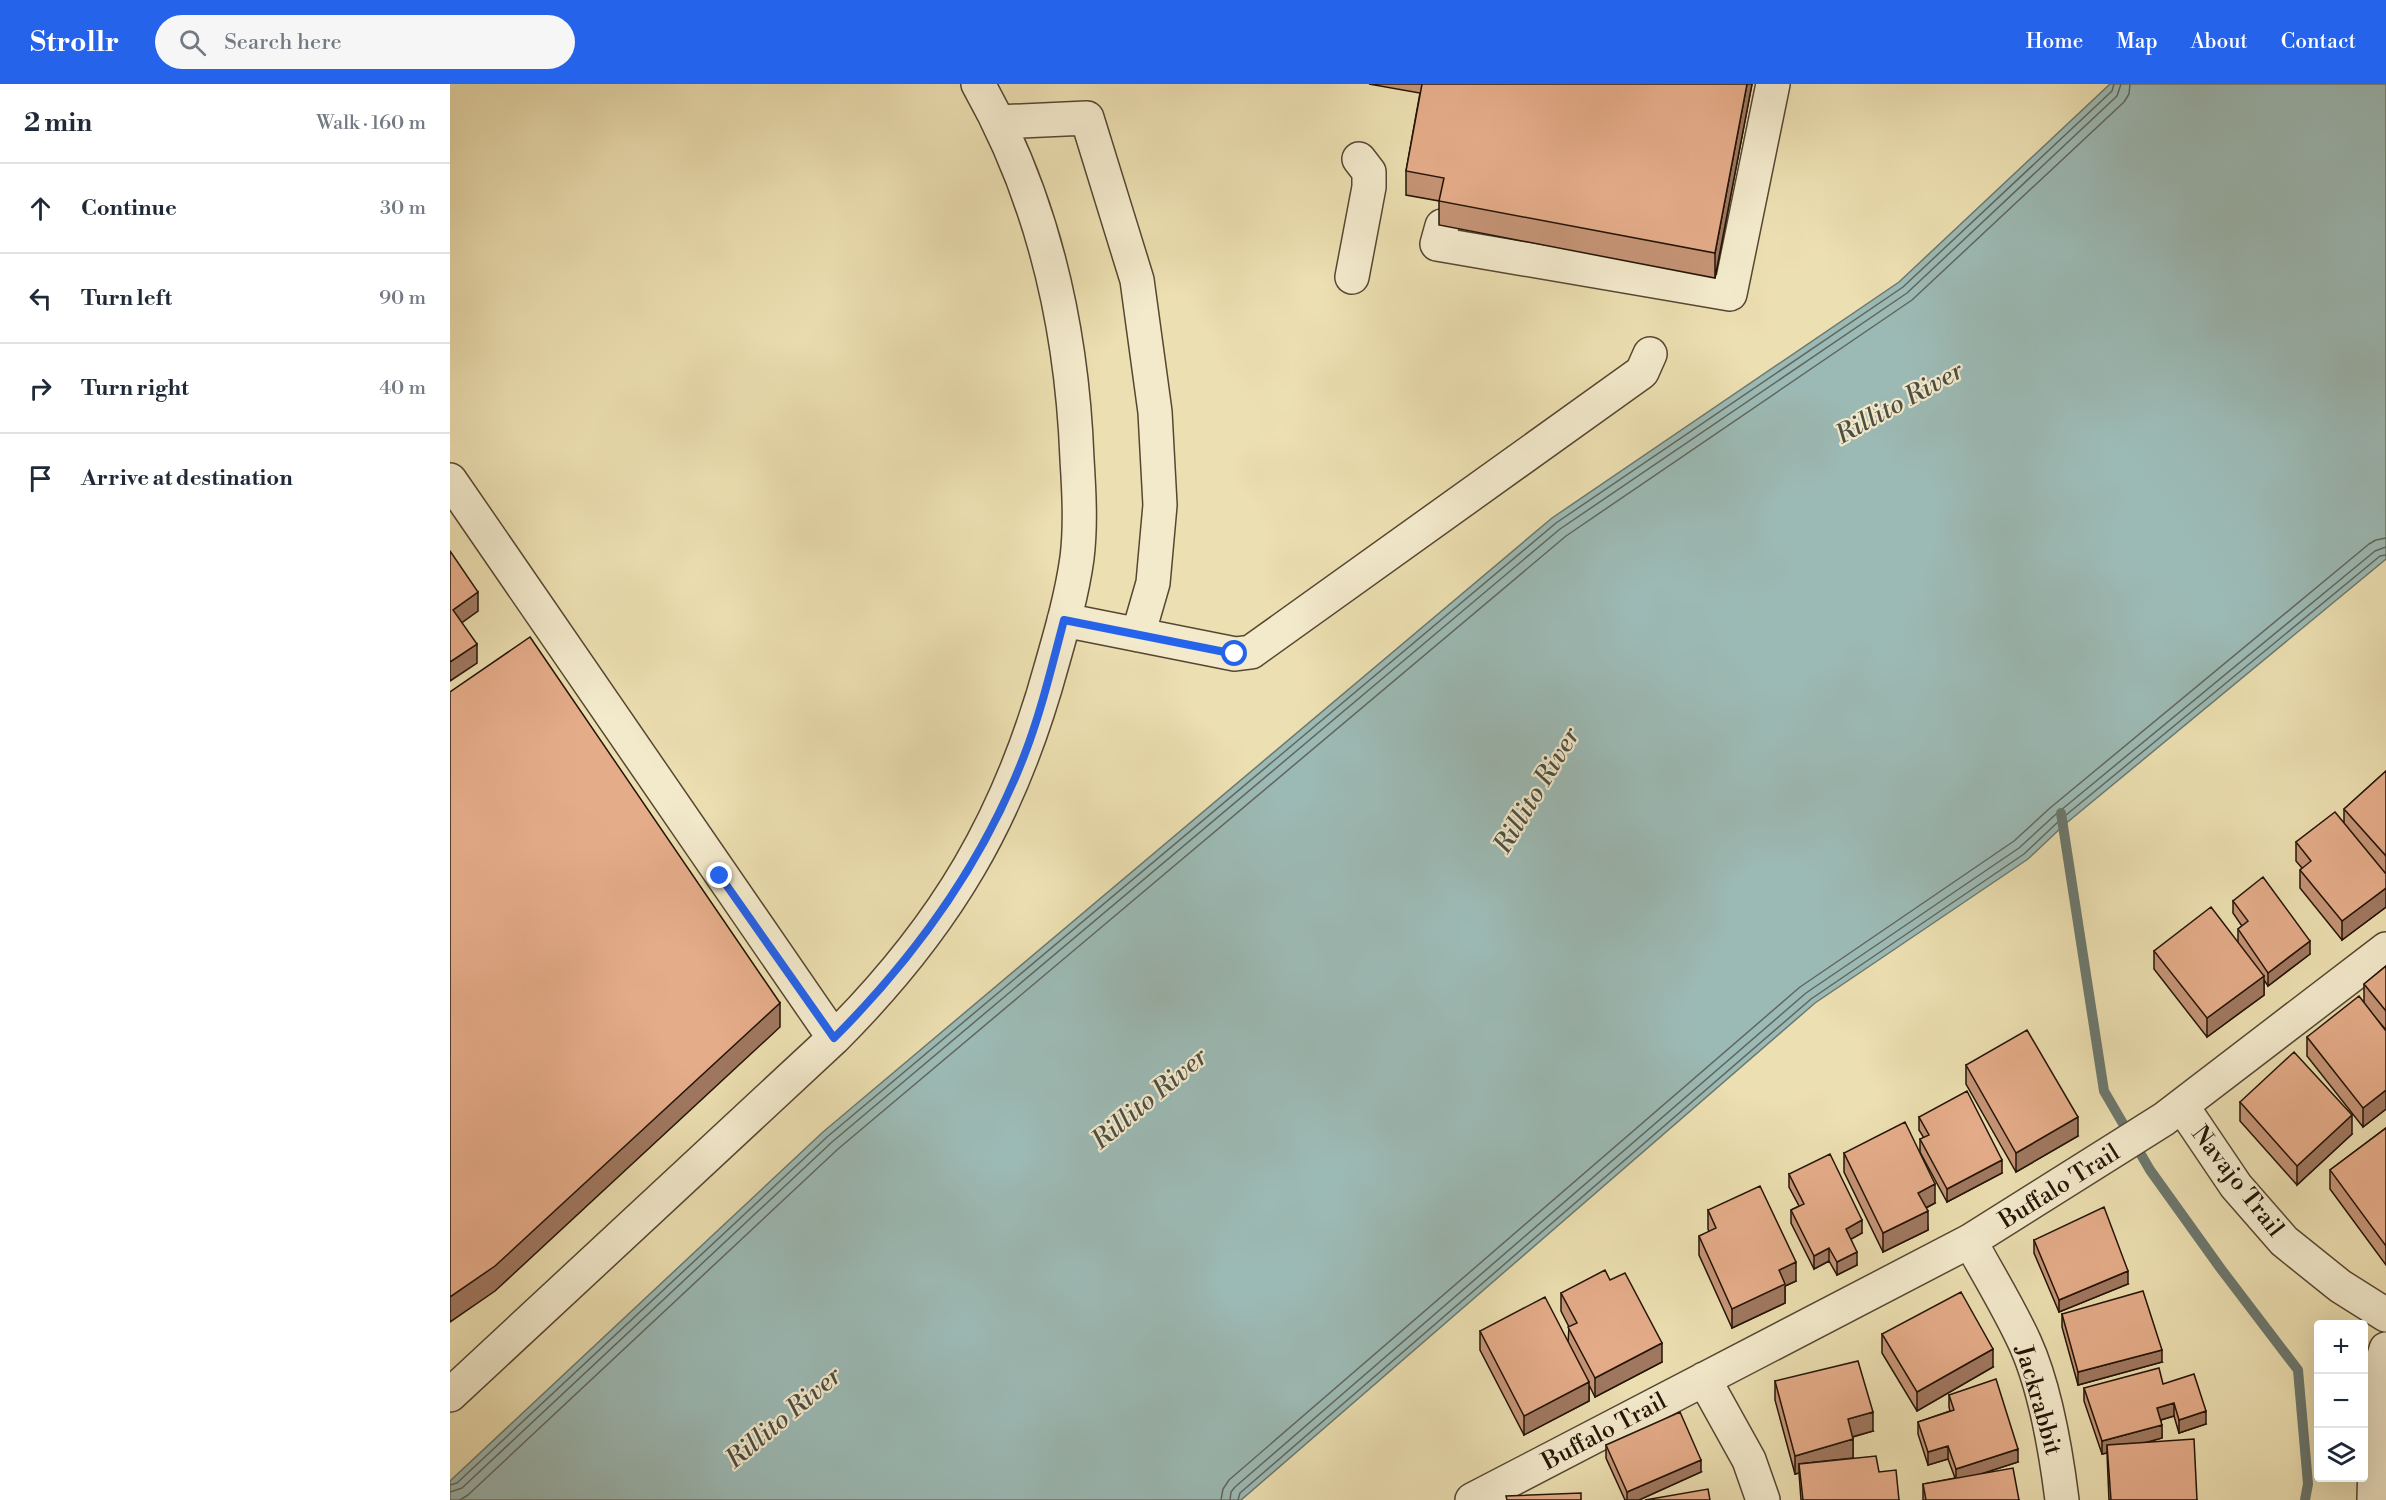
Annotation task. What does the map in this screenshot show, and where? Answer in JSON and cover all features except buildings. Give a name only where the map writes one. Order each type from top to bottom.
[{"type":"street","points":[[450,1395],[877,996],[939,916],[977,856],[1024,757],[1073,581],[1079,538],[1077,450],[1070,362],[1055,279],[1029,193],[998,122],[978,84]]},
{"type":"street","points":[[1442,226],[1437,244],[1730,294],[1773,84]]},
{"type":"street","points":[[998,122],[1087,118],[1137,279],[1155,412],[1160,505],[1153,583],[1138,635]]},
{"type":"street","points":[[1352,277],[1369,187],[1369,172],[1359,159]]},
{"type":"street","points":[[1064,620],[1235,654],[1251,652],[1642,372],[1650,354]]},
{"type":"street","points":[[450,480],[570,679],[834,1038]]},
{"type":"street","name":"Buffalo Trail","points":[[1472,1500],[1970,1241],[2173,1113],[2386,949]]},
{"type":"street","name":"Navajo Trail","points":[[2173,1113],[2284,1241],[2340,1286],[2386,1315]]},
{"type":"street","name":"Jackrabbit","points":[[1970,1241],[2025,1343],[2040,1387],[2059,1475],[2062,1500]]},
{"type":"street","points":[[2374,1500],[2377,1380],[2386,1349]]},
{"type":"street","points":[[1704,1379],[1749,1460],[1763,1500]]},
{"type":"water","name":"Rillito River","points":[[2110,84],[2386,84],[2386,559],[2064,825],[2028,859],[1815,1003],[1241,1500],[450,1500],[450,1481],[823,1132],[1552,518],[1899,282]]},
{"type":"waterway","points":[[2061,813],[2104,1091],[2150,1170],[2221,1269],[2298,1370],[2308,1484],[2305,1500]]},
{"type":"route","points":[[720,876],[834,1038],[877,996],[905,961],[934,924],[977,856],[1024,757],[1064,620],[1235,654]]}]
